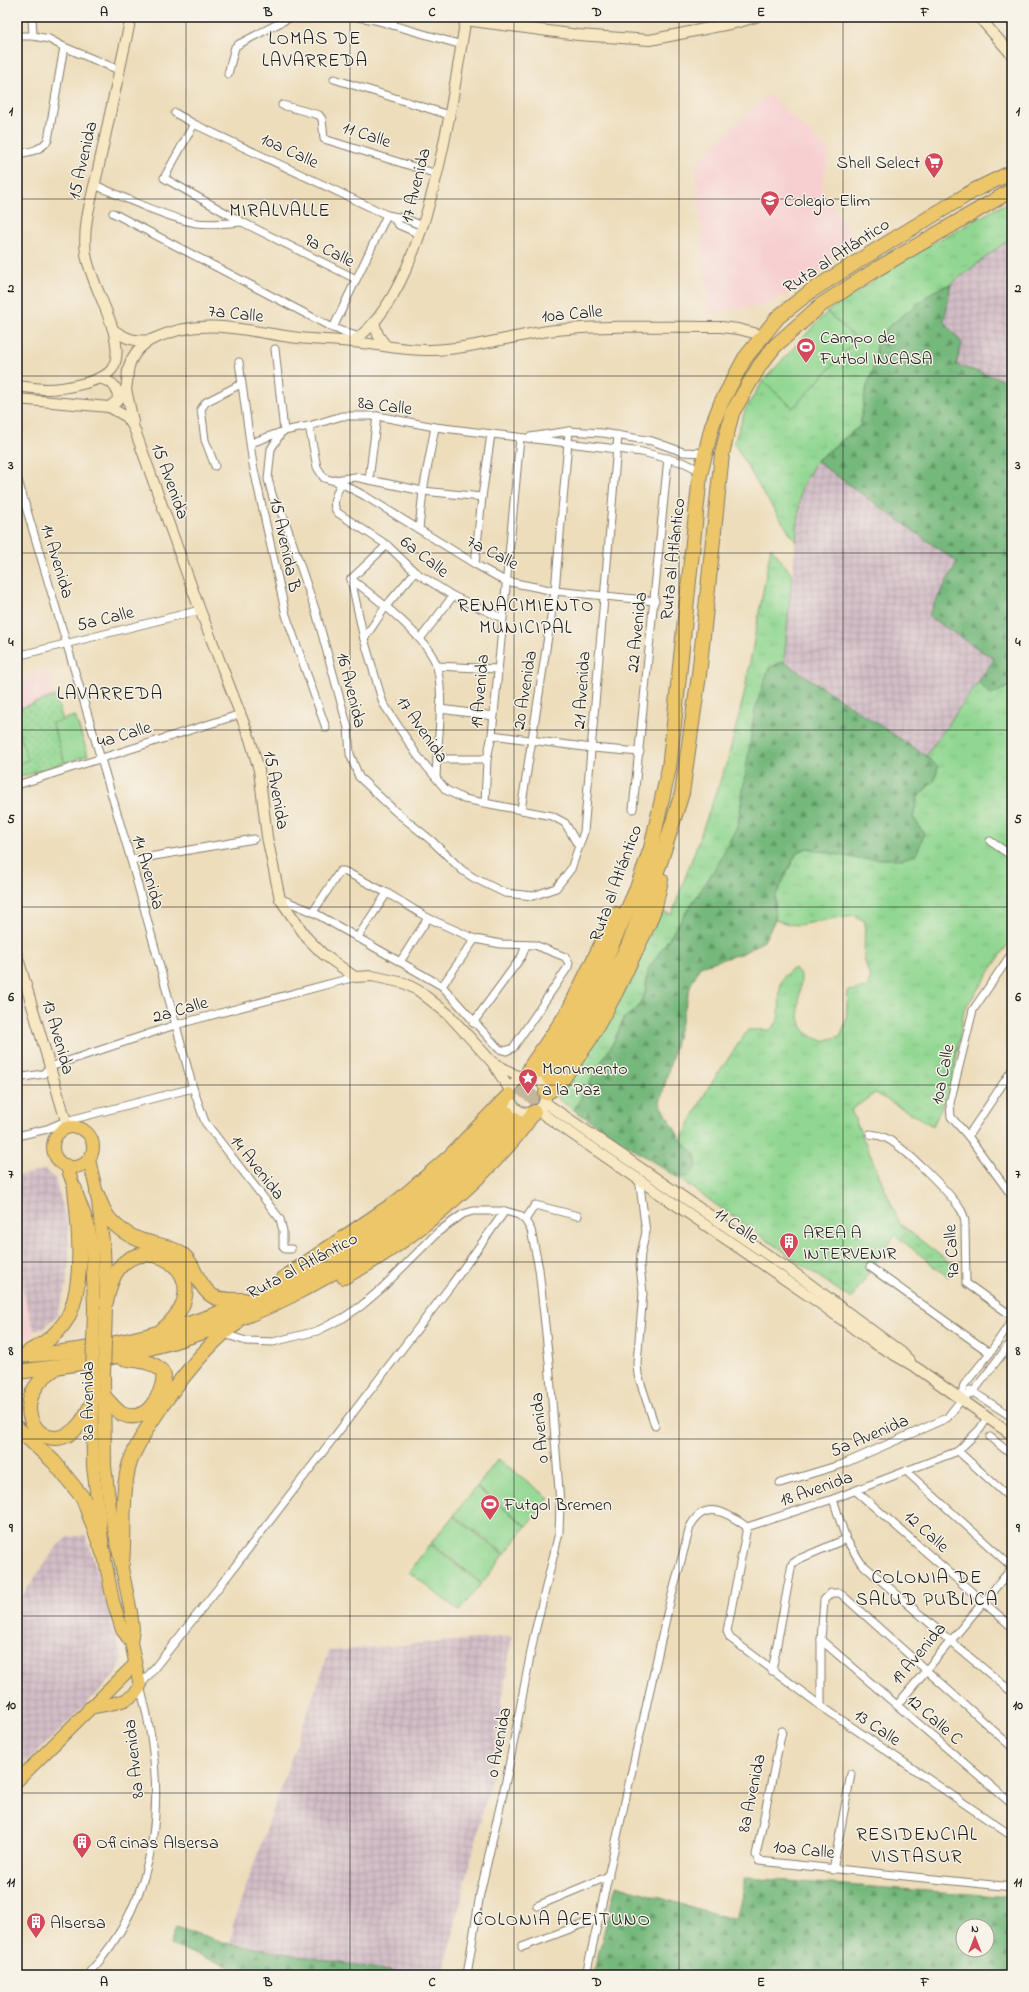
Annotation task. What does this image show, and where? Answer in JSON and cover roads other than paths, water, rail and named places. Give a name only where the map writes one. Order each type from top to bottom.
[{"type":"highway","name":"Ruta al Atlántico","points":[[1012,172],[968,194],[811,291],[778,317],[745,358],[720,403],[712,426],[701,471],[670,761],[651,848],[638,888],[591,992],[545,1075],[583,1029],[608,986],[628,946],[660,863],[682,793],[688,760],[722,454],[732,413],[760,365],[775,346],[821,305],[877,269],[1012,190]]},
{"type":"highway","points":[[523,1078],[568,1012],[610,928],[640,858],[651,848]]},
{"type":"highway","points":[[545,1097],[558,1086],[590,1039],[635,955],[655,907],[661,884],[660,863]]},
{"type":"highway","points":[[264,1294],[296,1268],[362,1227],[398,1201],[449,1157],[510,1092]]},
{"type":"highway","points":[[288,1298],[320,1289],[346,1276],[387,1251],[416,1229],[473,1181],[524,1127],[535,1111]]},
{"type":"highway","name":"Ruta al Atlántico","points":[[17,1372],[116,1358],[195,1336],[254,1306],[264,1294],[321,1266],[353,1247],[396,1216],[426,1192],[511,1116],[470,1169],[421,1212],[372,1249],[288,1298],[254,1306],[118,1343],[18,1356]]},
{"type":"highway","points":[[18,1356],[45,1344],[59,1330],[70,1310],[76,1290],[79,1253],[78,1216],[75,1189]]},
{"type":"highway","points":[[97,1194],[106,1215],[122,1230],[141,1241],[171,1247],[184,1256],[190,1262],[203,1287],[209,1295],[218,1299],[254,1306]]},
{"type":"highway","points":[[102,1307],[112,1279],[127,1261],[138,1257],[151,1255],[170,1260],[180,1271],[185,1283],[186,1291],[177,1315],[173,1321],[158,1333]]},
{"type":"highway","points":[[122,1563],[125,1483],[133,1453],[145,1432],[184,1377],[202,1356],[254,1306]]},
{"type":"highway","points":[[104,1397],[123,1414],[131,1416],[140,1415],[156,1402],[163,1387],[164,1375],[156,1366],[149,1362],[116,1358]]},
{"type":"highway","points":[[62,1366],[42,1376],[26,1390],[22,1398],[22,1410],[28,1426],[35,1433],[43,1437],[61,1437],[80,1424],[91,1405]]},
{"type":"highway","points":[[17,1428],[54,1462],[83,1498],[104,1555]]},
{"type":"main road","points":[[67,1124],[80,1128],[90,1135],[93,1147],[89,1159],[78,1166],[66,1165],[56,1157],[53,1146],[57,1134],[67,1124]]},
{"type":"main road","name":"8a Avenida","points":[[89,1159],[97,1194],[104,1250],[98,1374],[91,1405],[93,1467],[104,1555],[113,1601],[122,1630],[131,1642]]},
{"type":"main road","name":"8a Avenida","points":[[66,1165],[88,1224],[102,1307]]},
{"type":"main road","name":"8a Avenida","points":[[98,1374],[104,1397],[104,1466],[111,1515],[122,1563],[133,1629],[131,1642],[140,1686]]},
{"type":"main road","points":[[17,1782],[39,1762],[89,1708],[136,1664]]},
{"type":"main road","points":[[89,1708],[128,1699],[138,1691],[140,1686]]},
{"type":"street","points":[[32,17],[33,36]]},
{"type":"street","name":"15 Avenida","points":[[115,331],[104,308],[86,257],[84,238],[86,218],[95,185],[131,17]]},
{"type":"street","points":[[228,74],[235,47],[291,17]]},
{"type":"street","points":[[358,17],[462,45]]},
{"type":"street","points":[[392,25],[394,17]]},
{"type":"street","points":[[466,19],[578,35],[650,40],[756,17]]},
{"type":"street","points":[[979,17],[1012,55]]},
{"type":"street","name":"17 Avenida","points":[[356,340],[374,322],[392,296],[408,266],[422,230],[437,174],[466,19]]},
{"type":"street","points":[[17,36],[33,36],[49,39],[64,47],[120,70]]},
{"type":"street","points":[[17,154],[38,150],[43,147],[48,140],[64,47]]},
{"type":"street","points":[[334,79],[448,115]]},
{"type":"street","name":"11 Calle","points":[[282,106],[319,115],[322,119],[324,139],[437,174]]},
{"type":"street","name":"10a Calle","points":[[175,113],[194,124],[390,216],[399,225],[422,230]]},
{"type":"street","name":"9a Calle","points":[[194,124],[164,178],[242,222],[356,280]]},
{"type":"street","points":[[95,185],[181,220],[215,224],[242,222]]},
{"type":"street","points":[[113,213],[356,340]]},
{"type":"street","points":[[336,329],[356,280],[390,216]]},
{"type":"street","points":[[374,322],[378,335],[386,346]]},
{"type":"street","name":"7a Calle","points":[[109,407],[118,401],[126,389],[128,368],[134,354],[151,339],[191,326],[228,326],[299,338],[356,340]]},
{"type":"street","name":"10a Calle","points":[[356,340],[386,346],[431,350],[478,345],[516,336],[556,330],[613,327],[721,327],[738,329],[762,336]]},
{"type":"street","points":[[115,331],[125,339],[138,342],[151,339]]},
{"type":"street","points":[[17,386],[47,389],[80,384],[105,376],[115,363],[115,331]]},
{"type":"street","points":[[275,349],[283,432]]},
{"type":"street","name":"15 Avenida B","points":[[239,362],[241,384],[251,443],[252,465],[286,615],[326,728]]},
{"type":"street","points":[[99,378],[114,385],[118,391],[118,401]]},
{"type":"street","points":[[215,466],[205,440],[201,410],[206,402],[241,384]]},
{"type":"street","name":"15 Avenida","points":[[126,389],[134,428],[200,610],[241,714],[259,770],[268,837],[280,898],[307,938],[323,954],[355,977]]},
{"type":"street","points":[[17,399],[109,407]]},
{"type":"street","name":"15 Avenida","points":[[109,407],[128,417],[134,428]]},
{"type":"street","name":"8a Calle","points":[[251,443],[283,432],[342,416],[377,416],[435,428],[568,444],[617,448],[668,458],[685,463],[701,471]]},
{"type":"street","points":[[369,480],[377,416]]},
{"type":"street","points":[[309,426],[320,473],[324,478],[333,480],[347,477],[424,491],[482,497]]},
{"type":"street","points":[[419,529],[435,428]]},
{"type":"street","name":"8a Calle","points":[[520,438],[569,431],[618,435],[652,441],[683,452],[706,453]]},
{"type":"street","name":"20 Avenida","points":[[521,810],[555,591],[569,431]]},
{"type":"street","name":"16 Avenida","points":[[283,432],[271,449],[268,479],[273,498],[284,518],[316,612],[348,728],[350,754],[359,777],[395,811],[432,841],[462,870],[505,893]]},
{"type":"street","points":[[474,564],[491,434]]},
{"type":"street","name":"21 Avenida","points":[[505,893],[533,896],[556,888],[571,869],[584,832],[592,748],[603,595],[618,435]]},
{"type":"street","name":"19 Avenida","points":[[485,803],[487,759],[494,716],[505,581],[520,438]]},
{"type":"street","name":"22 Avenida","points":[[633,809],[640,752],[668,458]]},
{"type":"street","name":"14 Avenida","points":[[17,477],[131,860],[175,1025],[193,1088],[205,1122],[280,1220],[283,1231],[283,1247],[285,1249],[291,1249]]},
{"type":"street","name":"7a Calle","points":[[333,480],[341,483],[419,529],[474,564],[505,581],[555,591],[655,601]]},
{"type":"street","name":"6a Calle","points":[[341,483],[334,503],[335,509],[338,513],[387,545],[415,572],[453,596],[502,618]]},
{"type":"street","points":[[387,545],[351,578],[386,606],[420,640],[437,666],[440,709],[436,777]]},
{"type":"street","points":[[364,639],[386,606],[415,572]]},
{"type":"street","name":"17 Avenida","points":[[351,578],[364,639],[383,703],[417,755],[446,790],[464,799],[485,803]]},
{"type":"street","points":[[420,640],[453,596]]},
{"type":"street","name":"5a Calle","points":[[17,656],[200,610]]},
{"type":"street","points":[[437,666],[498,668]]},
{"type":"street","points":[[440,709],[494,716]]},
{"type":"street","name":"4a Calle","points":[[17,785],[100,757],[241,714]]},
{"type":"street","points":[[492,735],[531,741],[640,752]]},
{"type":"street","points":[[437,759],[487,759]]},
{"type":"street","points":[[485,803],[552,816],[565,824],[579,847]]},
{"type":"street","points":[[131,860],[254,839]]},
{"type":"street","points":[[990,841],[1012,856]]},
{"type":"street","points":[[280,898],[313,912],[442,986],[475,1025],[499,1050],[506,1051],[514,1048],[567,970],[569,963],[565,957],[535,945],[501,944],[475,939],[428,918],[387,893],[342,870],[313,912]]},
{"type":"street","points":[[357,938],[387,893]]},
{"type":"street","points":[[400,962],[428,918]]},
{"type":"street","points":[[442,986],[475,939]]},
{"type":"street","points":[[470,1036],[475,1025],[522,956],[526,945]]},
{"type":"street","name":"10a Calle","points":[[1012,953],[973,1010],[950,1103],[951,1117],[968,1136],[1012,1196]]},
{"type":"street","name":"13 Avenida","points":[[17,955],[67,1124]]},
{"type":"street","points":[[355,977],[372,976],[404,983],[419,991],[448,1014],[470,1036],[492,1062],[510,1092],[513,1106],[522,1112],[535,1111],[545,1097],[544,1088],[537,1079],[523,1078],[492,1062]]},
{"type":"street","name":"2a Calle","points":[[17,1078],[43,1074],[50,1067],[175,1025],[355,977]]},
{"type":"street","points":[[968,1136],[1012,1070]]},
{"type":"street","points":[[510,1092],[512,1085],[523,1078]]},
{"type":"street","points":[[17,1136],[67,1124],[193,1088]]},
{"type":"street","name":"11 Calle","points":[[545,1097],[803,1279],[901,1352],[917,1368]]},
{"type":"street","name":"11 Calle","points":[[535,1111],[639,1178],[810,1296],[872,1342],[917,1368],[1012,1435]]},
{"type":"street","name":"9a Calle","points":[[870,1134],[884,1137],[904,1152],[931,1175],[961,1209],[965,1216],[966,1225],[966,1283],[1012,1316]]},
{"type":"street","points":[[645,1169],[639,1178],[646,1232],[641,1253],[640,1266],[643,1293],[637,1363],[638,1375],[655,1426]]},
{"type":"street","points":[[224,1334],[246,1341],[260,1342],[297,1337],[343,1318],[361,1306],[381,1289],[438,1232],[463,1214],[473,1211],[505,1211],[519,1215],[525,1220],[535,1205],[578,1216]]},
{"type":"street","points":[[140,1686],[219,1587],[452,1284],[505,1211]]},
{"type":"street","name":"0 Avenida","points":[[467,1975],[480,1894],[507,1776],[534,1636],[559,1533],[560,1503],[540,1269],[531,1230],[525,1220]]},
{"type":"street","points":[[870,1267],[990,1353]]},
{"type":"street","name":"5a Avenida","points":[[961,1400],[964,1385],[990,1353],[1012,1320]]},
{"type":"street","name":"5a Avenida","points":[[780,1483],[843,1464],[947,1418],[961,1400],[973,1392],[1012,1341]]},
{"type":"street","points":[[964,1385],[1012,1417]]},
{"type":"street","name":"18 Avenida","points":[[747,1527],[856,1491],[958,1451],[980,1429],[987,1418]]},
{"type":"street","points":[[990,1437],[1012,1456]]},
{"type":"street","points":[[958,1451],[1012,1500]]},
{"type":"street","points":[[906,1471],[1012,1567]]},
{"type":"street","name":"12 Calle","points":[[856,1491],[982,1603],[1012,1627]]},
{"type":"street","points":[[833,1499],[846,1539],[861,1563],[950,1641],[1012,1692]]},
{"type":"street","points":[[586,1975],[667,1614],[690,1527],[695,1516],[705,1511],[718,1511],[730,1515],[747,1527]]},
{"type":"street","name":"13 Calle","points":[[747,1527],[728,1630],[730,1638],[772,1671],[821,1706],[1012,1836]]},
{"type":"street","points":[[772,1671],[792,1564],[799,1559],[846,1539]]},
{"type":"street","name":"19 Avenida","points":[[897,1705],[1012,1567]]},
{"type":"street","points":[[821,1706],[821,1640],[824,1600],[831,1592],[840,1593],[1012,1747]]},
{"type":"street","name":"12 Calle C","points":[[821,1640],[1010,1800]]},
{"type":"street","name":"8a Avenida","points":[[87,1975],[124,1926],[138,1896],[151,1848],[157,1794],[156,1768],[140,1686]]},
{"type":"street","name":"8a Avenida","points":[[759,1862],[756,1855],[782,1731]]},
{"type":"street","points":[[833,1870],[852,1774]]},
{"type":"street","name":"10a Calle","points":[[759,1862],[1012,1887]]},
{"type":"street","points":[[537,1906],[609,1876]]},
{"type":"street","points":[[522,1947],[599,1918]]},
{"type":"tunnel","points":[[507,1113],[540,1071]]},
{"type":"tunnel","points":[[515,1119],[549,1078]]},
{"type":"place","name":"Shell Select","points":[[934,179]]},
{"type":"place","name":"Colegio Elim","points":[[770,217]]},
{"type":"place","name":"Campo de Futbol INCASA","points":[[806,364]]},
{"type":"place","name":"Monumento a la Paz","points":[[528,1095]]},
{"type":"place","name":"AREA A INTERVENIR","points":[[789,1259]]},
{"type":"place","name":"Futgol Bremen","points":[[490,1521]]},
{"type":"place","name":"Oficinas Alsersa","points":[[82,1859]]},
{"type":"place","name":"Alsersa","points":[[36,1939]]},
{"type":"district","name":"LOMAS DE LAVARREDA","points":[[315,48]]},
{"type":"district","name":"MIRALVALLE","points":[[280,209]]},
{"type":"district","name":"RENACIMIENTO MUNICIPAL","points":[[526,615]]},
{"type":"district","name":"LAVARREDA","points":[[110,692]]},
{"type":"district","name":"COLONIA DE SALUD PUBLICA","points":[[927,1587]]},
{"type":"district","name":"RESIDENCIAL VISTASUR","points":[[917,1844]]},
{"type":"district","name":"COLONIA ACEITUNO","points":[[562,1918]]}]
